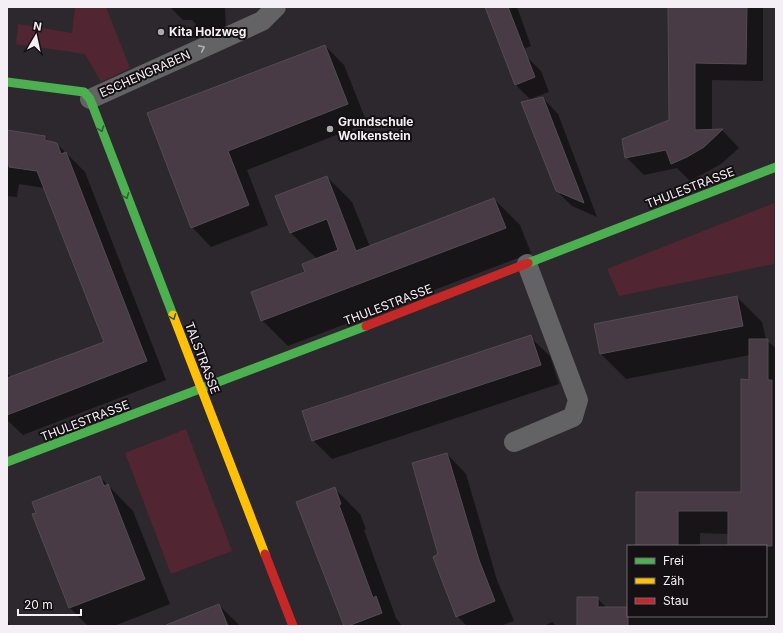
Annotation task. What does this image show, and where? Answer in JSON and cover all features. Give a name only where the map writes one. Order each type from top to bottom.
[{"type":"street","name":"ESCHENGRABEN","points":[[7,82],[84,92],[90,99],[262,21],[276,7]]},
{"type":"street","name":"TALSTRASSE","points":[[90,99],[293,626]]},
{"type":"street","name":"THULESTRASSE","points":[[7,462],[202,390],[776,167]]},
{"type":"street","points":[[514,442],[573,417],[578,400],[527,264]]},
{"type":"shaded area","points":[[75,7],[106,7],[130,68],[101,82],[85,54],[16,44],[18,24],[72,33]]},
{"type":"shaded area","points":[[774,203],[774,264],[619,296],[607,269]]},
{"type":"shaded area","points":[[186,429],[232,551],[171,574],[125,453]]},
{"type":"building","points":[[485,7],[508,7],[535,77],[515,85]]},
{"type":"building","points":[[668,7],[747,7],[746,64],[695,63],[695,130],[723,129],[704,147],[671,164],[666,150],[625,158],[622,139],[669,120]]},
{"type":"building","points":[[325,45],[348,104],[228,151],[249,205],[191,228],[147,113]]},
{"type":"building","points":[[543,97],[584,203],[556,191],[521,102]]},
{"type":"building","points":[[7,130],[45,136],[45,140],[57,143],[61,154],[66,152],[147,361],[7,415],[7,378],[104,342],[37,171],[9,167],[9,164],[7,164]]},
{"type":"building","points":[[327,176],[356,251],[494,198],[506,228],[261,321],[251,292],[305,272],[302,264],[338,250],[327,219],[290,233],[275,196]]},
{"type":"building","points":[[737,296],[743,326],[600,354],[594,324]]},
{"type":"building","points":[[531,335],[541,365],[312,441],[302,411]]},
{"type":"building","points":[[749,339],[768,339],[768,380],[772,380],[772,546],[728,545],[728,511],[678,511],[678,545],[636,545],[636,492],[741,492],[741,379],[749,380]]},
{"type":"building","points":[[447,453],[479,560],[495,601],[456,617],[433,557],[438,554],[412,463]]},
{"type":"building","points":[[100,476],[104,486],[108,484],[145,579],[69,608],[32,514],[36,513],[32,502]]},
{"type":"building","points":[[335,487],[341,504],[339,505],[373,598],[376,596],[382,613],[348,626],[344,626],[296,502]]},
{"type":"building","points":[[577,597],[598,597],[598,607],[627,607],[628,626],[577,626]]},
{"type":"building","points":[[219,604],[228,626],[166,626],[166,625]]},
{"type":"traffic: fast","points":[[7,82],[84,92],[90,99],[173,315]]},
{"type":"traffic: fast","points":[[528,263],[776,167]]},
{"type":"traffic: fast","points":[[7,462],[366,326]]},
{"type":"traffic: slow","points":[[173,315],[265,554]]},
{"type":"traffic: jam","points":[[366,326],[528,263]]},
{"type":"traffic: jam","points":[[265,554],[293,626]]},
{"type":"place","name":"Kita Holzweg","points":[[161,32]]},
{"type":"place","name":"Grundschule Wolkenstein","points":[[330,129]]}]
